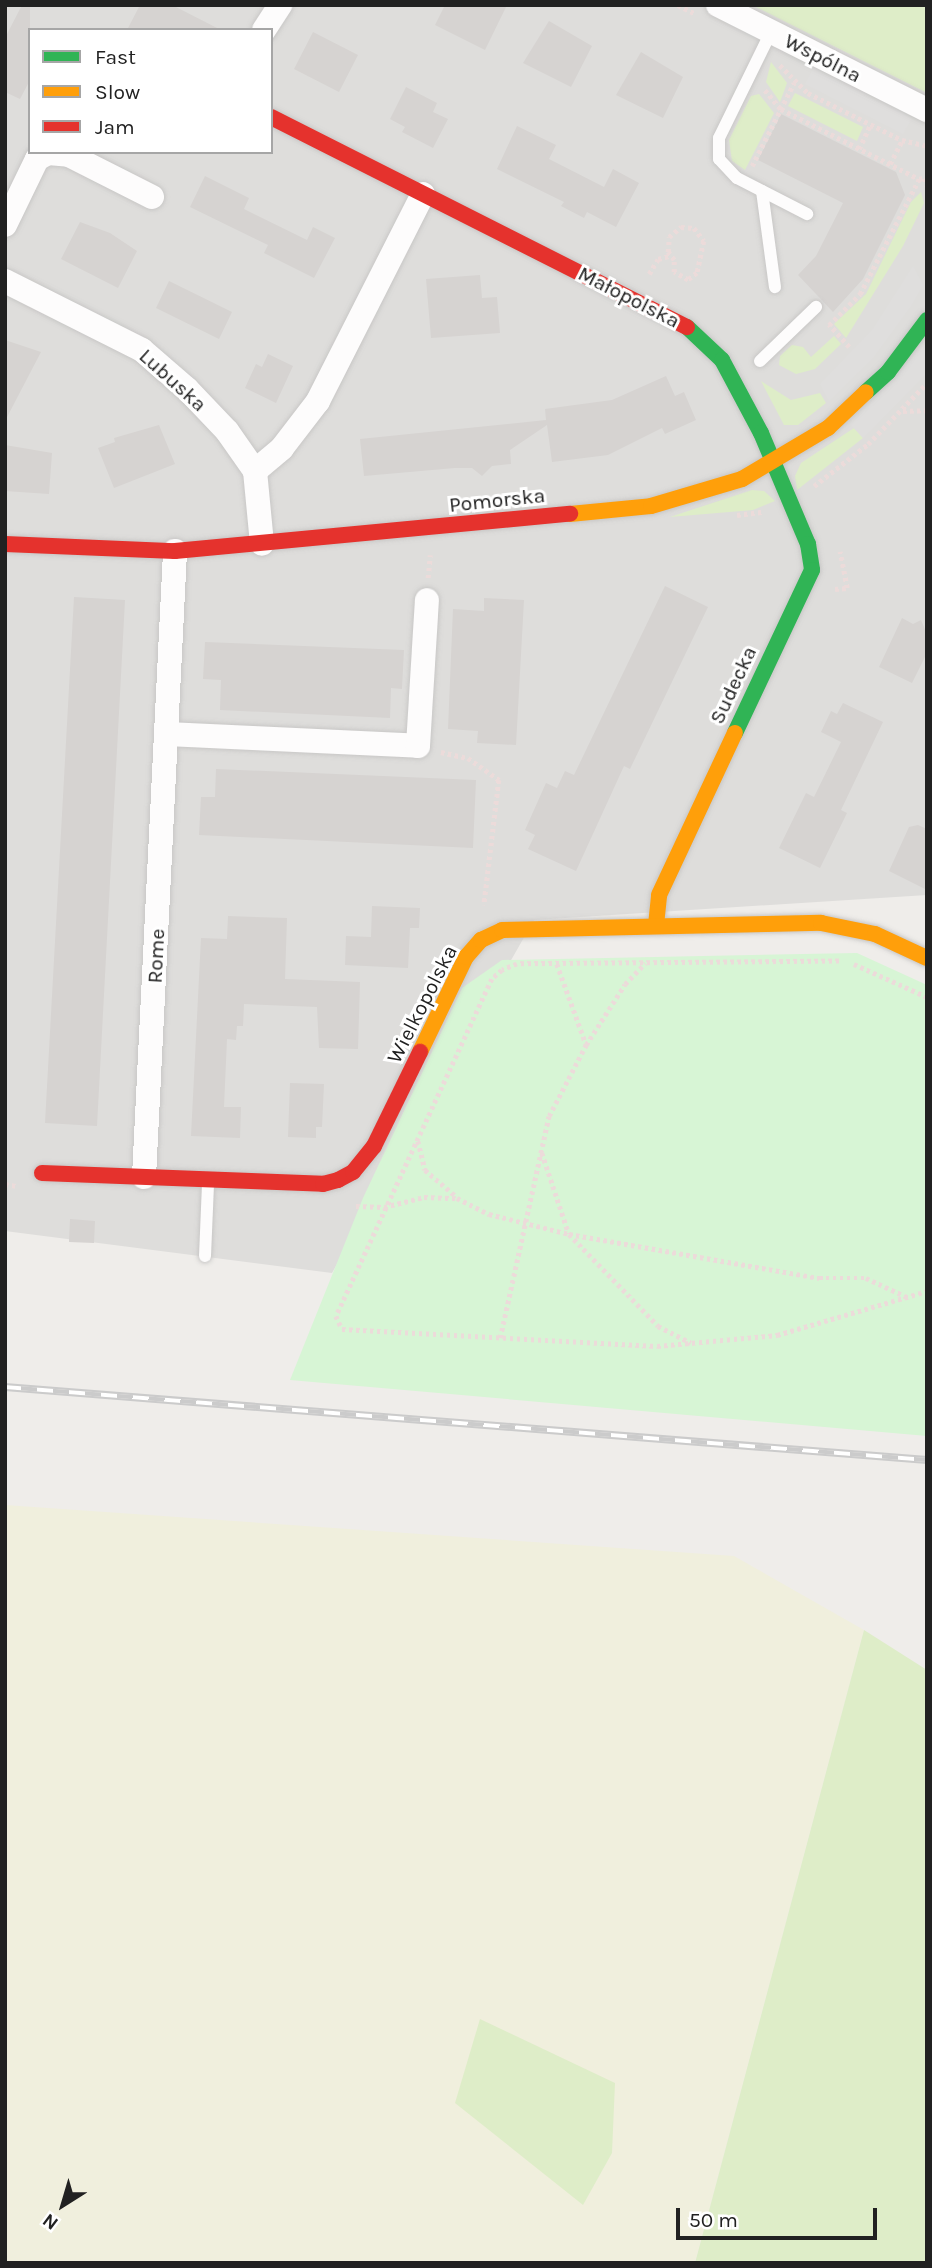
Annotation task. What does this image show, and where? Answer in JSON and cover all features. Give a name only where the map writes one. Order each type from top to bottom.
[{"type":"street","points":[[265,28],[280,5]]},
{"type":"street","name":"Wspólna","points":[[718,5],[772,43],[927,110]]},
{"type":"street","name":"Małopolska","points":[[273,118],[690,328],[722,360],[761,433],[772,464]]},
{"type":"street","points":[[5,225],[37,159],[46,154]]},
{"type":"street","points":[[58,154],[69,155],[152,197]]},
{"type":"street","points":[[255,471],[282,448],[318,401],[423,194]]},
{"type":"street","name":"Lubuska","points":[[5,281],[142,350],[227,430],[255,471],[262,544]]},
{"type":"street","name":"Pomorska","points":[[5,544],[175,551],[651,506],[704,492],[772,464],[851,409],[888,372],[927,320]]},
{"type":"street","name":"Sudecka","points":[[656,925],[659,895],[812,570],[808,544],[772,464]]},
{"type":"street","name":"Rome","points":[[144,1177],[175,551]]},
{"type":"street","points":[[168,734],[418,746],[426,600]]},
{"type":"street","name":"Wielkopolska","points":[[42,1173],[323,1184],[353,1172],[374,1146],[466,957],[481,940],[517,927],[821,923],[875,934],[927,958]]},
{"type":"lane","points":[[772,43],[752,71],[717,148],[726,171],[807,214]]},
{"type":"lane","points":[[762,191],[775,287]]},
{"type":"lane","points":[[760,361],[816,307]]},
{"type":"lane","points":[[205,1256],[208,1180]]},
{"type":"path","points":[[772,43],[794,83],[870,125],[902,140],[927,146]]},
{"type":"path","points":[[752,71],[781,109],[890,164],[924,178],[927,186]]},
{"type":"path","points":[[744,181],[794,83]]},
{"type":"path","points":[[859,149],[870,125]]},
{"type":"path","points":[[890,164],[902,140]]},
{"type":"path","points":[[849,347],[829,325],[860,294],[924,178]]},
{"type":"path","points":[[689,227],[701,234],[705,247],[693,277],[678,277],[670,256],[667,245],[674,231],[689,227]]},
{"type":"path","points":[[642,287],[654,263],[670,256]]},
{"type":"path","points":[[789,502],[836,470],[902,411],[927,383]]},
{"type":"path","points":[[902,411],[927,410]]},
{"type":"path","points":[[426,600],[431,544]]},
{"type":"path","points":[[829,544],[844,553],[847,588],[832,589]]},
{"type":"path","points":[[418,746],[468,758],[499,780],[483,916]]},
{"type":"path","points":[[927,997],[858,965],[833,960],[517,964],[492,979],[384,1207],[336,1316],[342,1329],[500,1338],[691,1343],[777,1335],[927,1292]]},
{"type":"path","points":[[500,1338],[541,1152],[560,1087],[625,984],[646,962]]},
{"type":"path","points":[[557,963],[586,1045]]},
{"type":"path","points":[[418,1139],[425,1170],[457,1198],[489,1214],[569,1234],[819,1278],[866,1278],[910,1298]]},
{"type":"path","points":[[541,1152],[569,1234],[658,1326],[691,1343]]},
{"type":"path","points":[[344,1205],[384,1207],[424,1197],[457,1198]]},
{"type":"shaded area","points":[[5,5],[927,5],[927,895],[534,920],[332,1273],[5,1231]]},
{"type":"shaded area","points":[[814,67],[912,118],[903,134],[805,84]]},
{"type":"shaded area","points":[[913,266],[923,285],[911,306],[873,358],[829,401],[820,384],[873,329]]},
{"type":"shaded area","points":[[927,342],[927,373],[863,438],[851,425]]},
{"type":"green space","points":[[752,5],[927,5],[927,93]]},
{"type":"green space","points":[[771,62],[787,83],[780,102],[766,82]]},
{"type":"green space","points":[[795,93],[863,127],[857,141],[788,106]]},
{"type":"green space","points":[[759,94],[774,113],[745,170],[732,161],[729,140],[751,96]]},
{"type":"green space","points":[[921,192],[924,203],[903,246],[846,338],[834,324],[866,294],[911,202]]},
{"type":"green space","points":[[834,336],[841,344],[815,369],[796,374],[779,365],[780,356],[792,345],[803,347],[811,357]]},
{"type":"green space","points":[[761,381],[791,400],[820,393],[826,403],[798,425],[784,425]]},
{"type":"green space","points":[[854,428],[863,438],[797,490],[795,476],[801,463]]},
{"type":"green space","points":[[752,490],[764,491],[775,501],[753,510],[670,517]]},
{"type":"green space","points":[[857,953],[927,985],[927,1436],[290,1380],[363,1198],[462,988],[502,960]]},
{"type":"green space","points":[[5,1505],[734,1556],[864,1630],[695,2263],[5,2263]]},
{"type":"green space","points":[[864,1630],[927,1670],[927,2263],[695,2263]]},
{"type":"green space","points":[[480,2019],[615,2083],[612,2153],[583,2205],[455,2103]]},
{"type":"building","points":[[22,5],[30,5],[28,84],[20,99],[5,92],[5,38]]},
{"type":"building","points":[[140,5],[172,5],[217,28],[128,28]]},
{"type":"building","points":[[445,5],[507,5],[485,50],[435,25]]},
{"type":"building","points":[[549,21],[592,46],[571,87],[523,63]]},
{"type":"building","points":[[313,32],[358,55],[339,92],[294,69]]},
{"type":"building","points":[[641,52],[683,77],[663,118],[616,95]]},
{"type":"building","points":[[406,87],[437,103],[433,112],[448,119],[433,148],[402,132],[405,127],[390,119]]},
{"type":"building","points":[[781,114],[896,172],[905,195],[863,279],[833,312],[798,275],[816,256],[843,203],[758,160]]},
{"type":"building","points":[[517,126],[556,145],[549,159],[604,187],[613,169],[639,183],[616,227],[587,212],[584,218],[561,206],[564,202],[497,169]]},
{"type":"building","points":[[205,176],[249,198],[244,209],[307,240],[313,227],[335,238],[314,278],[264,253],[268,245],[190,207]]},
{"type":"building","points":[[80,222],[110,233],[137,251],[118,288],[61,259]]},
{"type":"building","points":[[480,275],[482,298],[497,297],[500,333],[431,338],[426,279]]},
{"type":"building","points":[[169,281],[232,312],[219,339],[156,308]]},
{"type":"building","points":[[5,340],[41,352],[5,421]]},
{"type":"building","points":[[268,354],[293,366],[276,403],[245,388],[256,364],[262,367]]},
{"type":"building","points":[[666,376],[675,396],[684,392],[696,420],[665,434],[662,428],[608,455],[552,462],[547,425],[510,450],[511,464],[492,466],[482,476],[472,468],[455,468],[364,476],[360,439],[546,420],[545,409],[612,400]]},
{"type":"building","points":[[159,425],[175,464],[114,488],[98,448],[115,442],[114,438]]},
{"type":"building","points":[[5,445],[52,453],[49,494],[5,491]]},
{"type":"building","points":[[665,586],[708,607],[630,769],[624,766],[576,871],[528,849],[535,835],[525,830],[546,783],[557,788],[565,771],[574,775]]},
{"type":"building","points":[[74,597],[125,600],[97,1126],[45,1123]]},
{"type":"building","points":[[484,598],[524,600],[516,745],[477,743],[478,731],[448,729],[453,609],[484,611]]},
{"type":"building","points":[[902,618],[913,624],[921,620],[927,634],[927,653],[912,683],[879,667]]},
{"type":"building","points":[[205,642],[404,650],[402,689],[391,688],[390,718],[220,710],[221,680],[203,679]]},
{"type":"building","points":[[843,703],[883,722],[841,810],[847,813],[820,868],[779,848],[806,793],[814,797],[841,742],[821,732],[831,711],[837,714]]},
{"type":"building","points":[[216,769],[476,780],[473,848],[199,835],[201,797],[215,797]]},
{"type":"building","points":[[918,825],[927,829],[927,890],[889,871],[909,827]]},
{"type":"building","points":[[372,906],[420,908],[419,928],[410,928],[408,968],[345,965],[346,936],[371,937]]},
{"type":"building","points":[[228,916],[287,918],[285,979],[360,982],[358,1049],[319,1048],[317,1007],[244,1004],[243,1026],[237,1026],[236,1040],[227,1039],[224,1107],[241,1107],[240,1138],[191,1136],[201,938],[227,939]]},
{"type":"building","points":[[290,1083],[324,1084],[322,1127],[316,1127],[316,1138],[288,1137]]},
{"type":"building","points":[[70,1219],[95,1221],[94,1243],[69,1242]]},
{"type":"railway","points":[[5,1387],[927,1460]]},
{"type":"traffic: fast","points":[[866,392],[888,372],[927,320]]},
{"type":"traffic: fast","points":[[687,327],[722,360],[761,433],[808,544],[812,570],[735,733]]},
{"type":"traffic: slow","points":[[570,514],[651,506],[742,479],[828,428],[866,392]]},
{"type":"traffic: slow","points":[[656,925],[659,895],[735,733]]},
{"type":"traffic: slow","points":[[420,1052],[466,957],[481,940],[502,930],[821,923],[875,934],[927,958]]},
{"type":"traffic: jam","points":[[273,118],[687,327]]},
{"type":"traffic: jam","points":[[5,544],[175,551],[570,514]]},
{"type":"traffic: jam","points":[[42,1173],[323,1184],[338,1180],[353,1172],[374,1146],[420,1052]]}]
